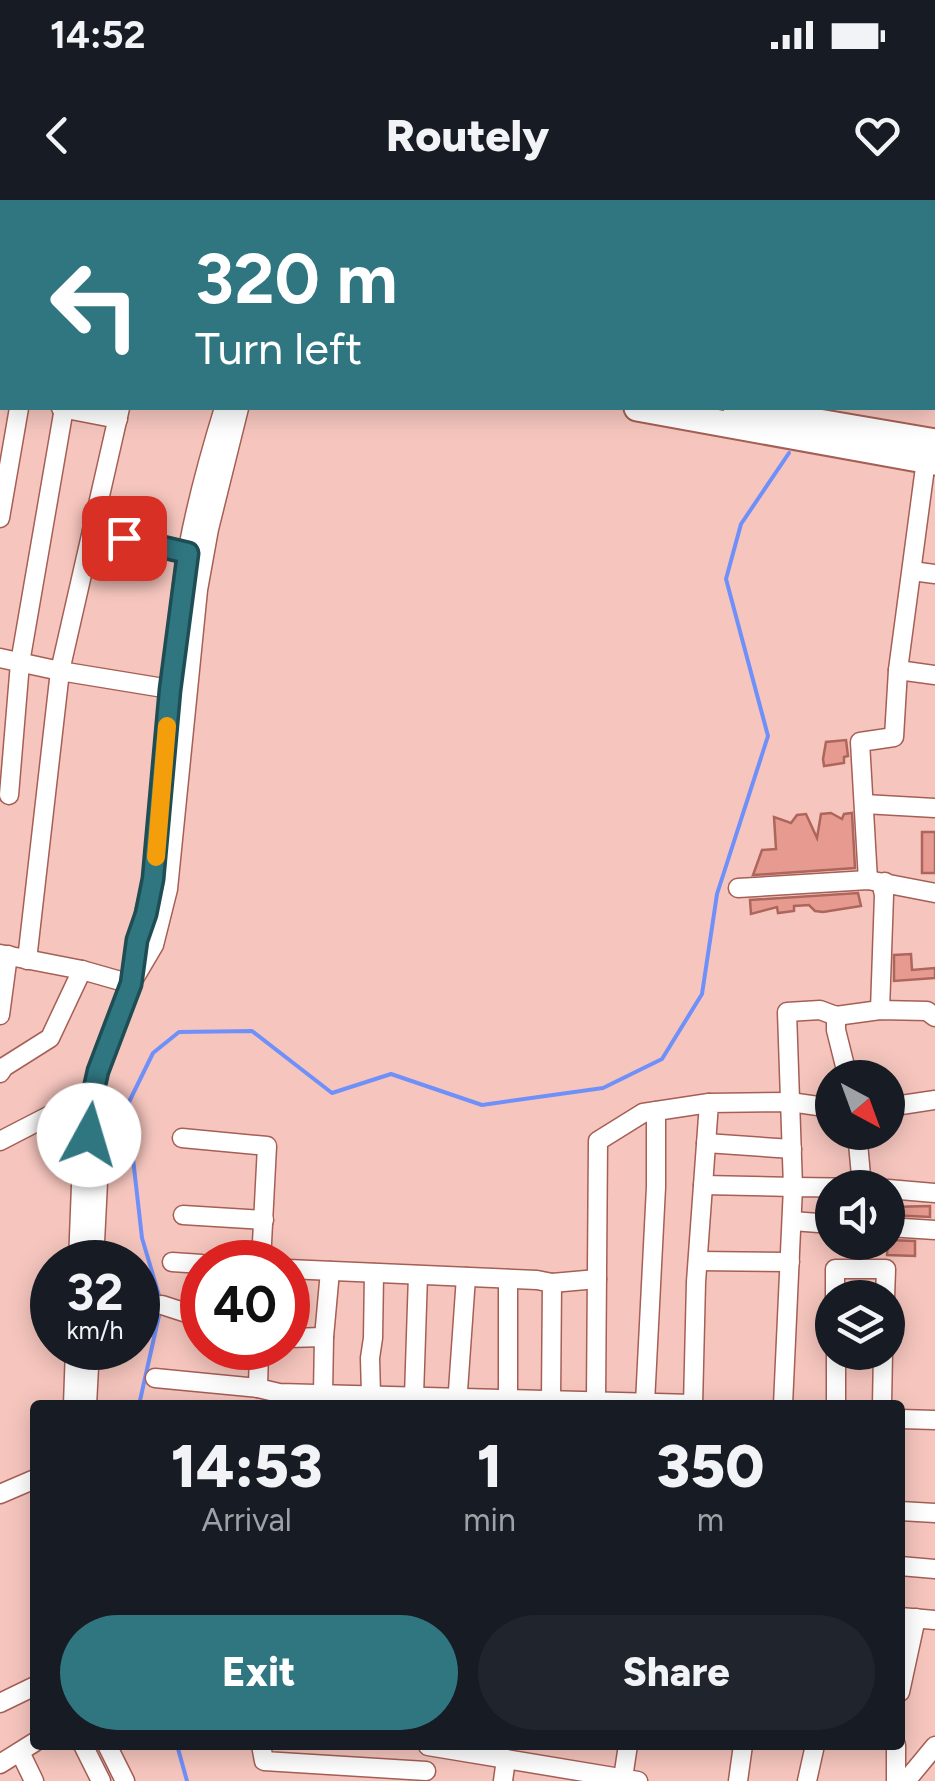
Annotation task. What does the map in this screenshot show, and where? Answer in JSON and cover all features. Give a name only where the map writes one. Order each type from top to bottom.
[{"type":"highway","points":[[656,410],[842,434],[932,455]]},
{"type":"highway","points":[[740,410],[760,421]]},
{"type":"street","points":[[0,212],[0,228]]},
{"type":"street","points":[[0,518],[6,437],[18,410]]},
{"type":"street","points":[[9,795],[20,663],[63,410]]},
{"type":"street","points":[[27,960],[60,672],[119,413],[85,410]]},
{"type":"street","points":[[79,1240],[82,1160],[98,1071],[131,984],[154,945],[168,889],[188,553],[224,410]]},
{"type":"street","points":[[179,690],[203,558],[239,410]]},
{"type":"street","points":[[880,1010],[884,895],[876,881],[864,804],[860,742],[894,736],[898,670],[932,455]]},
{"type":"street","points":[[92,530],[188,553]]},
{"type":"street","points":[[912,571],[935,574]]},
{"type":"street","points":[[0,658],[60,672],[179,690]]},
{"type":"street","points":[[898,670],[935,674]]},
{"type":"street","points":[[864,804],[935,808]]},
{"type":"street","points":[[738,888],[876,881],[935,893]]},
{"type":"street","points":[[0,1015],[4,954],[131,984]]},
{"type":"street","points":[[0,1044],[2,1070],[50,1038],[82,970]]},
{"type":"street","points":[[783,1400],[794,1187],[787,1012],[820,1010],[836,1016],[880,1010],[927,1011],[935,1016]]},
{"type":"street","points":[[836,1016],[844,1060]]},
{"type":"street","points":[[0,1141],[93,1093]]},
{"type":"street","points":[[905,1104],[935,1100]]},
{"type":"street","points":[[692,1400],[709,1103]]},
{"type":"street","points":[[596,1400],[598,1141],[643,1113],[709,1103],[815,1106]]},
{"type":"street","points":[[646,1400],[656,1111]]},
{"type":"street","points":[[89,1135],[99,1162],[95,1240]]},
{"type":"street","points":[[182,1138],[268,1146],[263,1240]]},
{"type":"street","points":[[706,1143],[792,1149]]},
{"type":"street","points":[[703,1185],[815,1187]]},
{"type":"street","points":[[905,1190],[935,1193]]},
{"type":"street","points":[[183,1215],[264,1220]]},
{"type":"street","points":[[792,1221],[815,1223]]},
{"type":"street","points":[[905,1228],[935,1230]]},
{"type":"street","points":[[698,1261],[790,1262]]},
{"type":"street","points":[[172,1262],[180,1263]]},
{"type":"street","points":[[835,1280],[835,1269],[886,1269],[886,1280]]},
{"type":"street","points":[[310,1270],[537,1280],[552,1284],[596,1279]]},
{"type":"street","points":[[323,1394],[330,1270]]},
{"type":"street","points":[[372,1395],[374,1272]]},
{"type":"street","points":[[414,1396],[418,1275]]},
{"type":"street","points":[[458,1400],[466,1277]]},
{"type":"street","points":[[508,1279],[508,1399]]},
{"type":"street","points":[[483,1400],[552,1400],[552,1284]]},
{"type":"street","points":[[162,1304],[180,1310]]},
{"type":"street","points":[[310,1337],[324,1337]]},
{"type":"street","points":[[73,1400],[74,1370]]},
{"type":"street","points":[[87,1400],[89,1370]]},
{"type":"street","points":[[258,1388],[259,1370]]},
{"type":"street","points":[[836,1370],[836,1400]]},
{"type":"street","points":[[882,1400],[883,1370]]},
{"type":"street","points":[[155,1378],[258,1388],[298,1399],[323,1394],[449,1400]]},
{"type":"street","points":[[905,1418],[935,1420]]},
{"type":"street","points":[[0,1494],[30,1481]]},
{"type":"street","points":[[905,1511],[935,1512]]},
{"type":"street","points":[[905,1566],[935,1569]]},
{"type":"street","points":[[905,1646],[908,1618],[935,1620]]},
{"type":"street","points":[[0,1702],[30,1688]]},
{"type":"street","points":[[906,1781],[935,1746]]},
{"type":"street","points":[[0,1764],[27,1747],[34,1781]]},
{"type":"street","points":[[86,1750],[102,1781]]},
{"type":"street","points":[[110,1750],[125,1781]]},
{"type":"street","points":[[262,1750],[264,1760],[426,1776],[429,1750]]},
{"type":"street","points":[[474,1750],[630,1780],[628,1750]]},
{"type":"street","points":[[548,1766],[551,1750]]},
{"type":"street","points":[[738,1781],[742,1750]]},
{"type":"street","points":[[807,1781],[814,1750]]},
{"type":"street","points":[[896,1750],[896,1781]]},
{"type":"street","points":[[503,1781],[506,1759]]},
{"type":"building","points":[[846,740],[848,756],[844,763],[824,766],[826,742]]},
{"type":"building","points":[[831,813],[842,819],[844,814],[852,813],[855,868],[753,875],[762,850],[776,849],[774,817],[791,823],[797,815],[806,814],[817,838],[821,814]]},
{"type":"building","points":[[922,832],[935,832],[935,873],[922,873]]},
{"type":"building","points":[[858,893],[861,906],[823,912],[809,905],[794,906],[794,911],[778,913],[777,907],[751,914],[750,900]]},
{"type":"building","points":[[911,954],[912,970],[935,968],[935,978],[894,981],[894,955]]},
{"type":"building","points":[[930,1206],[930,1217],[905,1216],[905,1207]]},
{"type":"building","points":[[905,1241],[915,1241],[915,1256],[905,1256]]},
{"type":"waterway","points":[[161,1302],[142,1238],[127,1106],[153,1053],[179,1032],[252,1031],[332,1093],[391,1074],[482,1105],[603,1088],[662,1059],[702,994],[717,894],[768,736],[726,579],[741,524],[789,453]]},
{"type":"waterway","points":[[140,1400],[147,1370]]},
{"type":"waterway","points":[[178,1750],[187,1781]]},
{"type":"slow traffic","points":[[156,857],[167,726]]},
{"type":"route","points":[[89,1135],[98,1071],[131,984],[137,940],[153,879],[170,690],[188,553],[124,538]]}]
